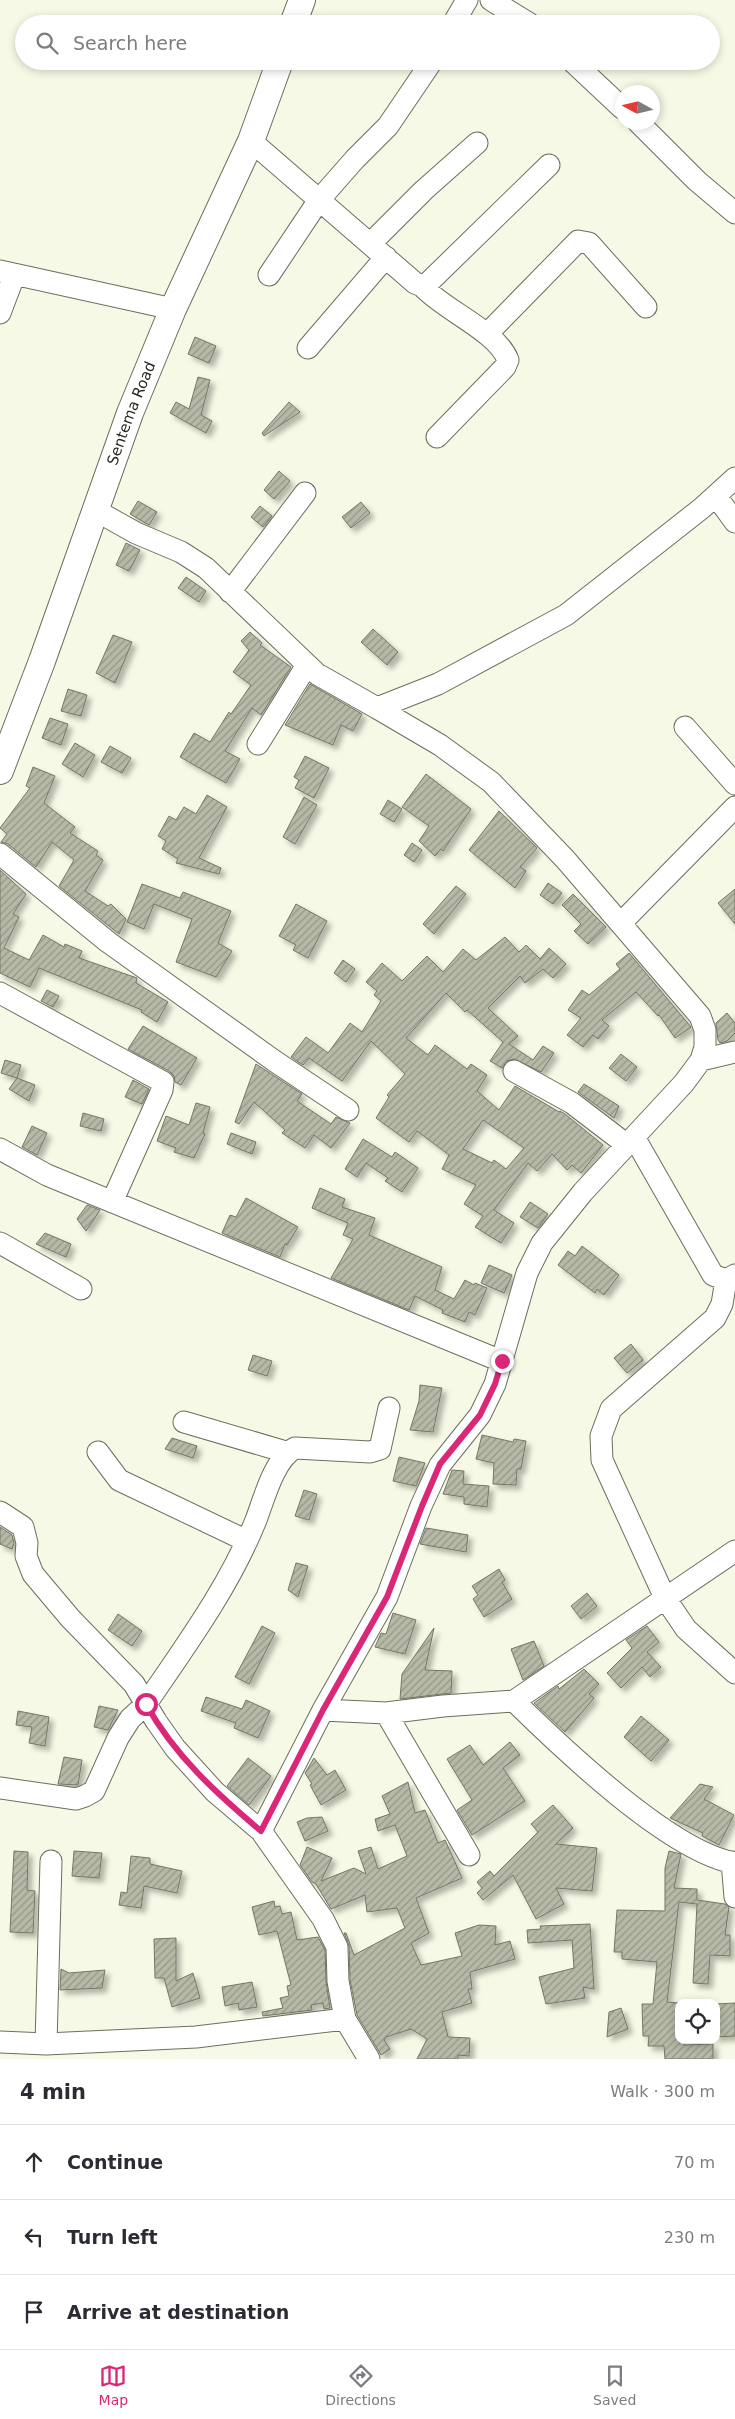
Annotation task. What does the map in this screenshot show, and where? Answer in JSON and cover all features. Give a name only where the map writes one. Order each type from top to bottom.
[{"type":"main road","points":[[297,15],[302,0]]},
{"type":"main road","name":"Sentema Road","points":[[0,771],[42,661],[130,413],[173,309],[251,141],[277,70]]},
{"type":"street","points":[[458,15],[467,0]]},
{"type":"street","points":[[491,0],[515,15]]},
{"type":"street","points":[[269,275],[319,200],[355,158],[388,126],[426,70]]},
{"type":"street","points":[[582,70],[615,101]]},
{"type":"street","points":[[646,130],[697,181],[735,213]]},
{"type":"street","points":[[251,141],[378,251],[422,286],[433,298],[496,340],[505,353],[508,360],[505,367],[437,437]]},
{"type":"street","points":[[308,348],[424,190],[477,143]]},
{"type":"street","points":[[422,286],[429,282],[548,165]]},
{"type":"street","points":[[487,334],[578,241],[589,243],[646,307]]},
{"type":"street","points":[[0,313],[7,274],[173,309]]},
{"type":"street","points":[[377,708],[438,684],[566,615],[716,496],[735,478]]},
{"type":"street","points":[[230,592],[305,493]]},
{"type":"street","points":[[716,496],[735,522]]},
{"type":"street","points":[[95,510],[136,533],[194,560],[206,568],[317,674],[440,745],[492,782],[565,859],[700,1016],[705,1030],[706,1047],[701,1060],[684,1083],[583,1192],[542,1243],[527,1273],[495,1384],[480,1415],[440,1464],[387,1597],[323,1710],[261,1831]]},
{"type":"street","points":[[258,744],[307,665]]},
{"type":"street","points":[[685,727],[735,784]]},
{"type":"street","points":[[620,923],[735,806]]},
{"type":"street","points":[[0,854],[108,942],[276,1062],[348,1110]]},
{"type":"street","points":[[0,993],[163,1082],[162,1090],[112,1202]]},
{"type":"street","points":[[701,1060],[735,1052]]},
{"type":"street","points":[[514,1072],[572,1103],[630,1141],[713,1275],[731,1277],[715,1318],[611,1409],[601,1436],[602,1460],[665,1598],[686,1629],[735,1673]]},
{"type":"street","points":[[0,1149],[47,1175],[502,1361]]},
{"type":"street","points":[[0,1243],[82,1289]]},
{"type":"street","points":[[0,1788],[76,1799],[94,1791],[118,1738],[130,1719],[146,1704],[232,1572],[248,1541],[278,1465],[286,1452],[295,1448],[370,1452],[380,1449],[389,1408]]},
{"type":"street","points":[[184,1422],[286,1452]]},
{"type":"street","points":[[98,1452],[119,1480],[248,1541]]},
{"type":"street","points":[[0,1512],[23,1526],[27,1543],[26,1556],[32,1574],[70,1618],[134,1684],[156,1722],[175,1748],[215,1792],[261,1831],[323,1919],[338,1947],[338,1981],[345,2018],[369,2059]]},
{"type":"street","points":[[323,1710],[386,1713],[443,1706],[514,1701],[735,1551]]},
{"type":"street","points":[[514,1701],[589,1770],[651,1820],[699,1851],[734,1863],[735,1897]]},
{"type":"street","points":[[386,1713],[469,1855]]},
{"type":"street","points":[[46,2044],[51,1861]]},
{"type":"street","points":[[0,2042],[46,2044],[196,2037],[345,2018]]},
{"type":"building","points":[[195,337],[216,346],[209,363],[188,354]]},
{"type":"building","points":[[198,377],[210,380],[201,415],[212,421],[206,433],[170,413],[176,402],[189,409]]},
{"type":"building","points":[[289,402],[300,412],[264,436],[262,433]]},
{"type":"building","points":[[279,471],[290,481],[274,499],[264,490]]},
{"type":"building","points":[[138,501],[157,512],[149,525],[130,514]]},
{"type":"building","points":[[361,502],[370,513],[351,528],[342,517]]},
{"type":"building","points":[[260,506],[272,516],[263,527],[251,517]]},
{"type":"building","points":[[126,543],[140,550],[129,571],[116,565]]},
{"type":"building","points":[[186,577],[206,591],[199,602],[178,588]]},
{"type":"building","points":[[373,629],[398,652],[387,665],[361,642]]},
{"type":"building","points":[[250,632],[262,643],[260,645],[291,667],[261,715],[252,708],[225,751],[240,759],[226,783],[180,757],[194,733],[210,742],[229,712],[231,714],[251,685],[233,672],[249,650],[241,641]]},
{"type":"building","points":[[113,635],[132,642],[115,683],[96,673]]},
{"type":"building","points":[[310,684],[362,714],[353,731],[341,725],[333,745],[285,725]]},
{"type":"building","points":[[68,689],[87,695],[81,716],[61,711]]},
{"type":"building","points":[[50,718],[68,724],[61,745],[42,738]]},
{"type":"building","points":[[75,743],[95,755],[83,777],[62,764]]},
{"type":"building","points":[[110,746],[131,758],[122,773],[101,762]]},
{"type":"building","points":[[305,756],[329,768],[314,798],[295,788],[299,780],[294,777]]},
{"type":"building","points":[[33,767],[55,776],[44,803],[75,827],[70,833],[98,851],[96,855],[103,860],[85,891],[108,906],[111,904],[126,919],[119,934],[59,886],[74,860],[52,842],[36,867],[8,844],[1,842],[7,834],[0,828],[30,788],[26,786]]},
{"type":"building","points":[[426,774],[471,809],[443,851],[441,849],[435,856],[419,841],[429,826],[402,807]]},
{"type":"building","points":[[207,795],[227,807],[199,858],[221,868],[219,874],[176,863],[178,859],[162,849],[166,841],[158,836],[169,816],[176,820],[184,807],[196,814]]},
{"type":"building","points":[[304,797],[317,805],[295,844],[283,837]]},
{"type":"building","points":[[388,800],[402,809],[394,822],[380,814]]},
{"type":"building","points":[[499,811],[537,848],[520,867],[526,871],[515,888],[469,850]]},
{"type":"building","points":[[412,843],[422,850],[414,862],[404,855]]},
{"type":"building","points":[[0,870],[26,894],[13,914],[19,917],[4,948],[29,960],[43,935],[64,947],[65,944],[82,951],[79,958],[137,978],[136,983],[168,1002],[157,1022],[141,1012],[142,1010],[39,968],[30,987],[0,973]]},
{"type":"building","points":[[548,883],[562,893],[553,904],[540,895]]},
{"type":"building","points":[[142,884],[180,898],[183,892],[231,911],[218,943],[232,951],[216,977],[176,962],[192,919],[154,904],[144,929],[127,922]]},
{"type":"building","points":[[456,886],[466,894],[434,934],[423,924]]},
{"type":"building","points":[[735,889],[735,924],[718,903]]},
{"type":"building","points":[[573,894],[606,927],[588,944],[574,931],[581,924],[562,905]]},
{"type":"building","points":[[296,904],[327,921],[308,958],[293,950],[296,945],[279,936]]},
{"type":"building","points":[[505,937],[519,952],[526,945],[540,959],[549,948],[566,964],[553,978],[543,969],[525,983],[520,976],[488,1008],[518,1036],[509,1044],[533,1060],[543,1046],[554,1053],[541,1072],[514,1059],[507,1061],[502,1068],[490,1061],[503,1042],[467,1010],[465,1012],[446,993],[406,1038],[428,1055],[435,1045],[467,1069],[471,1064],[487,1075],[477,1091],[499,1110],[515,1086],[565,1114],[603,1145],[581,1173],[572,1165],[567,1170],[552,1154],[537,1171],[528,1163],[494,1210],[514,1223],[501,1243],[475,1227],[483,1216],[464,1204],[476,1185],[442,1169],[449,1155],[417,1131],[409,1142],[376,1118],[389,1097],[387,1095],[405,1074],[371,1041],[342,1081],[309,1058],[303,1065],[291,1057],[306,1037],[328,1053],[350,1023],[362,1032],[381,1001],[374,995],[377,991],[366,982],[382,963],[402,981],[427,956],[443,972],[463,949],[476,960]],"holes":[[[483,1120],[524,1148],[506,1169],[494,1160],[492,1163],[463,1149]]]},
{"type":"building","points":[[629,953],[691,1027],[675,1038],[659,1015],[636,992],[602,1020],[609,1026],[598,1039],[593,1035],[583,1047],[567,1035],[581,1018],[568,1010],[582,990],[589,995],[620,969],[616,964]]},
{"type":"building","points":[[343,960],[355,969],[346,982],[334,973]]},
{"type":"building","points":[[47,990],[59,996],[53,1007],[41,1001]]},
{"type":"building","points":[[727,1013],[735,1023],[735,1033],[727,1041],[720,1043],[716,1023]]},
{"type":"building","points":[[143,1026],[197,1058],[181,1085],[175,1082],[174,1076],[169,1071],[128,1049]]},
{"type":"building","points":[[621,1054],[637,1067],[626,1081],[609,1068]]},
{"type":"building","points":[[5,1060],[21,1065],[17,1078],[1,1073]]},
{"type":"building","points":[[256,1064],[302,1094],[297,1101],[331,1124],[336,1117],[350,1123],[331,1148],[314,1135],[305,1148],[282,1133],[285,1130],[254,1102],[239,1124],[235,1122]]},
{"type":"building","points":[[17,1078],[35,1085],[29,1101],[9,1089]]},
{"type":"building","points":[[133,1080],[149,1089],[142,1104],[125,1097]]},
{"type":"building","points":[[584,1084],[619,1106],[614,1118],[578,1092]]},
{"type":"building","points":[[196,1103],[210,1107],[203,1133],[205,1134],[194,1158],[174,1152],[176,1148],[157,1141],[166,1116],[189,1125]]},
{"type":"building","points":[[83,1113],[104,1119],[101,1131],[80,1126]]},
{"type":"building","points":[[32,1126],[47,1133],[37,1155],[22,1147]]},
{"type":"building","points":[[231,1133],[256,1142],[252,1154],[227,1144]]},
{"type":"building","points":[[363,1139],[392,1157],[395,1152],[418,1168],[402,1192],[385,1181],[388,1178],[366,1163],[357,1177],[345,1169]]},
{"type":"building","points":[[320,1188],[345,1199],[342,1207],[375,1218],[369,1235],[442,1267],[435,1290],[454,1299],[465,1280],[474,1285],[475,1283],[487,1288],[475,1315],[469,1312],[465,1322],[442,1313],[443,1310],[415,1296],[409,1310],[331,1278],[353,1239],[343,1235],[348,1223],[312,1208]]},
{"type":"building","points":[[246,1198],[298,1227],[287,1245],[285,1244],[280,1257],[222,1233],[230,1215],[236,1217]]},
{"type":"building","points":[[530,1202],[548,1214],[538,1228],[520,1217]]},
{"type":"building","points":[[87,1205],[100,1210],[86,1231],[77,1219]]},
{"type":"building","points":[[45,1233],[71,1244],[66,1257],[36,1244]]},
{"type":"building","points":[[582,1246],[619,1275],[604,1295],[597,1289],[595,1293],[558,1265],[568,1251],[575,1256]]},
{"type":"building","points":[[489,1265],[512,1275],[504,1293],[481,1283]]},
{"type":"building","points":[[631,1344],[643,1360],[627,1373],[614,1358]]},
{"type":"building","points":[[253,1355],[272,1361],[267,1376],[248,1370]]},
{"type":"building","points":[[420,1385],[442,1388],[433,1432],[410,1430],[419,1401]]},
{"type":"building","points":[[482,1435],[513,1442],[514,1439],[526,1441],[521,1469],[517,1469],[516,1485],[493,1484],[494,1463],[476,1459]]},
{"type":"building","points":[[172,1438],[197,1446],[193,1458],[165,1449]]},
{"type":"building","points":[[399,1457],[425,1463],[416,1486],[393,1481]]},
{"type":"building","points":[[452,1470],[464,1471],[463,1484],[489,1486],[487,1507],[464,1504],[464,1497],[443,1494]]},
{"type":"building","points":[[304,1490],[317,1494],[309,1520],[295,1516]]},
{"type":"building","points":[[0,1527],[12,1535],[14,1543],[12,1549],[0,1544]]},
{"type":"building","points":[[426,1528],[468,1535],[466,1552],[420,1544]]},
{"type":"building","points":[[296,1563],[308,1566],[298,1597],[288,1590]]},
{"type":"building","points":[[499,1569],[505,1580],[502,1582],[512,1599],[484,1617],[473,1599],[478,1595],[472,1586]]},
{"type":"building","points":[[587,1593],[597,1606],[581,1619],[571,1606]]},
{"type":"building","points":[[393,1613],[416,1620],[405,1654],[375,1647],[381,1633],[386,1634]]},
{"type":"building","points":[[118,1614],[142,1631],[132,1646],[108,1630]]},
{"type":"building","points":[[262,1626],[275,1633],[249,1684],[235,1677]]},
{"type":"building","points":[[647,1626],[659,1642],[647,1652],[661,1667],[650,1677],[642,1667],[621,1688],[607,1673],[632,1648],[626,1640]]},
{"type":"building","points":[[434,1628],[425,1670],[452,1671],[451,1693],[400,1699],[402,1674]]},
{"type":"building","points":[[534,1641],[544,1666],[523,1680],[511,1649]]},
{"type":"building","points":[[584,1669],[599,1684],[589,1694],[594,1698],[565,1732],[534,1703],[558,1686],[559,1689]]},
{"type":"building","points":[[206,1697],[242,1709],[246,1700],[270,1711],[258,1738],[234,1728],[236,1723],[201,1711]]},
{"type":"building","points":[[99,1706],[118,1710],[108,1730],[94,1727]]},
{"type":"building","points":[[18,1711],[49,1717],[45,1746],[29,1743],[32,1727],[16,1725]]},
{"type":"building","points":[[641,1716],[669,1740],[651,1761],[624,1737]]},
{"type":"building","points":[[510,1742],[520,1755],[503,1768],[525,1801],[472,1835],[457,1810],[472,1800],[447,1759],[470,1745],[483,1765]]},
{"type":"building","points":[[64,1757],[82,1760],[78,1785],[58,1784]]},
{"type":"building","points":[[248,1758],[271,1776],[249,1805],[227,1786]]},
{"type":"building","points":[[314,1758],[327,1775],[335,1770],[346,1790],[321,1805],[305,1773]]},
{"type":"building","points":[[408,1782],[415,1813],[425,1810],[438,1843],[445,1840],[462,1878],[416,1898],[429,1933],[411,1943],[421,1965],[462,1956],[455,1933],[479,1925],[496,1926],[495,1945],[510,1941],[515,1959],[470,1972],[472,1989],[468,1989],[472,2003],[442,2012],[448,2037],[470,2038],[469,2056],[458,2055],[458,2059],[417,2059],[427,2039],[411,2029],[386,2037],[384,2040],[390,2049],[381,2055],[357,2015],[350,1980],[349,1946],[344,1933],[346,1933],[354,1955],[405,1928],[397,1908],[367,1912],[365,1895],[331,1909],[316,1884],[312,1882],[300,1865],[307,1847],[332,1858],[321,1881],[354,1868],[366,1874],[358,1851],[371,1847],[378,1869],[407,1856],[395,1825],[378,1831],[375,1819],[390,1814],[382,1796]]},
{"type":"building","points":[[700,1784],[713,1787],[704,1799],[734,1815],[719,1845],[702,1836],[703,1833],[670,1818]]},
{"type":"building","points":[[553,1805],[573,1828],[556,1844],[597,1848],[592,1891],[556,1888],[564,1904],[536,1919],[513,1875],[483,1900],[477,1893],[482,1888],[477,1882],[490,1871],[494,1876],[538,1832],[531,1824]]},
{"type":"building","points":[[322,1817],[328,1831],[305,1841],[297,1822],[307,1818]]},
{"type":"building","points":[[14,1851],[28,1852],[27,1890],[35,1891],[33,1933],[10,1932]]},
{"type":"building","points":[[74,1851],[102,1853],[99,1878],[72,1876]]},
{"type":"building","points":[[669,1851],[681,1854],[674,1888],[697,1889],[697,1900],[725,1904],[729,1907],[725,1935],[730,1935],[730,1956],[710,1955],[708,1984],[693,1983],[697,1904],[679,1902],[667,2002],[675,2003],[675,2044],[713,2044],[713,2059],[665,2059],[664,2046],[648,2046],[649,2036],[643,2036],[642,2004],[653,2004],[657,1962],[622,1959],[622,1952],[614,1952],[617,1910],[665,1911],[665,1868]]},
{"type":"building","points":[[131,1856],[150,1858],[150,1864],[182,1871],[177,1893],[144,1886],[141,1908],[119,1905],[121,1892],[127,1893]]},
{"type":"building","points":[[274,1901],[275,1907],[280,1906],[282,1914],[291,1912],[297,1940],[318,1937],[325,1950],[326,1982],[330,2008],[324,2009],[323,2003],[311,2005],[312,2010],[263,2016],[262,2012],[283,2008],[280,1998],[289,1996],[287,1986],[291,1985],[277,1931],[259,1935],[252,1907]]},
{"type":"building","points":[[590,1924],[594,1989],[583,1987],[585,1998],[546,2004],[539,1977],[574,1968],[572,1940],[528,1943],[527,1930],[541,1929],[540,1926]]},
{"type":"building","points":[[176,1938],[176,1981],[193,1973],[200,1998],[172,2007],[164,1978],[155,1978],[154,1939]]},
{"type":"building","points":[[61,1969],[69,1973],[105,1970],[102,1988],[60,1990]]},
{"type":"building","points":[[252,1982],[257,2007],[239,2010],[238,2003],[225,2006],[222,1987]]},
{"type":"building","points":[[735,2003],[735,2036],[720,2037],[720,2004]]},
{"type":"building","points":[[621,2008],[628,2029],[607,2037],[609,2012]]},
{"type":"route","points":[[146,1704],[156,1722],[175,1748],[215,1792],[261,1831],[323,1710],[387,1597],[440,1464],[480,1415],[495,1384],[502,1361]]}]
